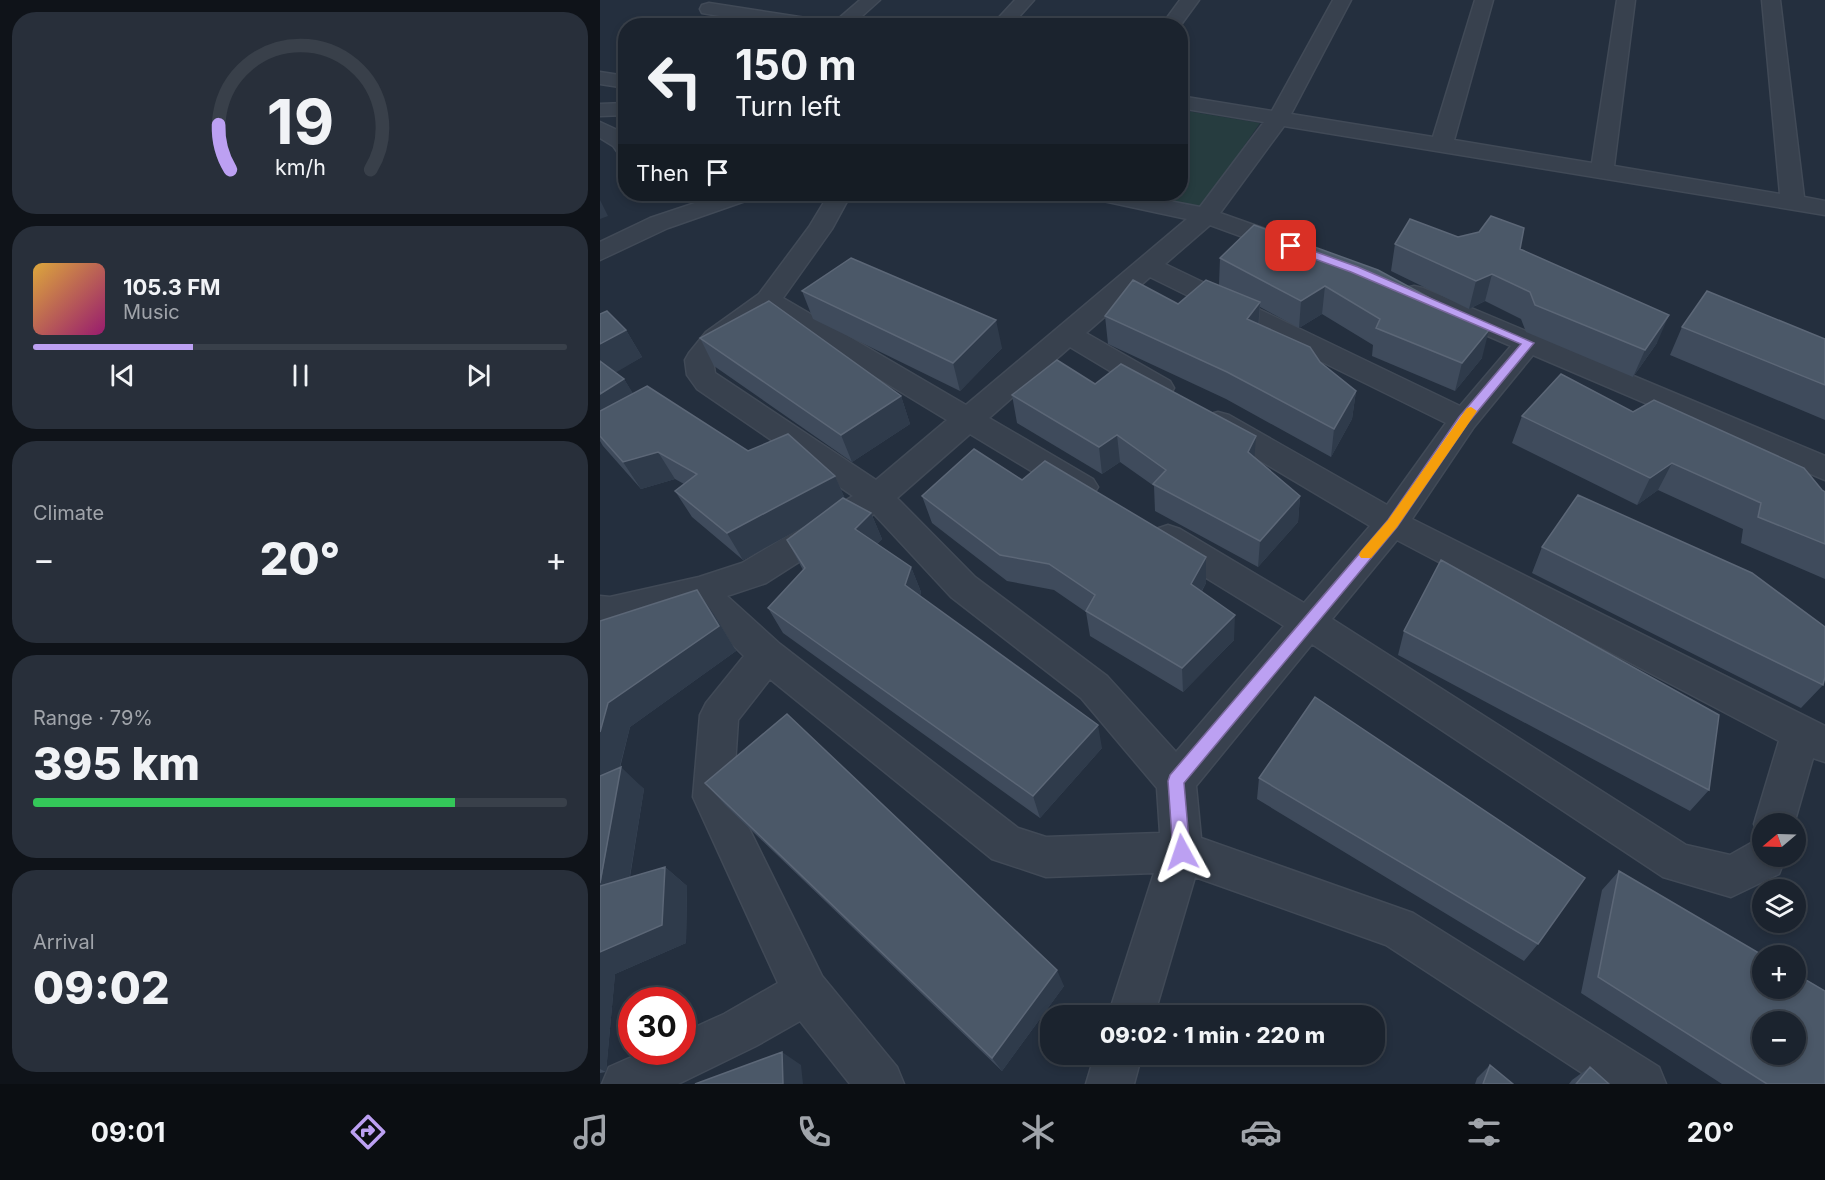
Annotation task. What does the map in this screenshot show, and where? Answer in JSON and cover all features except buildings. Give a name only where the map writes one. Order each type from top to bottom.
[{"type":"street","points":[[849,18],[871,0]]},
{"type":"street","points":[[1008,18],[1025,0]]},
{"type":"street","points":[[1176,18],[1190,0]]},
{"type":"street","points":[[600,610],[610,610],[699,591],[754,573],[877,497],[1206,216],[1279,117],[1342,0]]},
{"type":"street","points":[[1442,144],[1484,0]]},
{"type":"street","points":[[1602,171],[1626,0]]},
{"type":"street","points":[[1771,0],[1793,203]]},
{"type":"street","points":[[709,10],[764,18]]},
{"type":"street","points":[[1188,103],[1825,208]]},
{"type":"street","points":[[600,110],[618,109]]},
{"type":"street","points":[[600,129],[618,139]]},
{"type":"street","points":[[600,252],[659,213],[712,201]]},
{"type":"street","points":[[836,201],[820,228],[768,300],[716,338],[699,360],[701,375],[707,382],[877,497],[963,587],[1094,687],[1176,781],[1182,852],[1134,1005]]},
{"type":"street","points":[[1135,201],[1206,216],[1312,254]]},
{"type":"street","points":[[1148,266],[1464,420]]},
{"type":"street","points":[[1387,283],[1825,469]]},
{"type":"street","points":[[768,300],[1309,623],[1678,863],[1731,876],[1752,866]]},
{"type":"street","points":[[1068,334],[1392,523],[1813,739],[1779,813]]},
{"type":"street","points":[[1176,781],[1392,523],[1464,420],[1528,343]]},
{"type":"street","points":[[699,591],[767,655],[1007,845],[1046,857],[1182,852],[1398,928],[1642,1084]]},
{"type":"street","points":[[767,655],[719,715],[713,797],[806,992],[880,1084]]},
{"type":"street","points":[[626,1084],[740,1030],[806,992]]},
{"type":"street","points":[[1110,1084],[1116,1065]]},
{"type":"green space","points":[[1188,111],[1260,123],[1202,207],[1173,201],[1188,201]]},
{"type":"slow traffic","points":[[1366,555],[1392,523],[1471,411]]},
{"type":"route","points":[[1182,852],[1176,781],[1392,523],[1464,420],[1528,343],[1354,269],[1291,246]]}]
